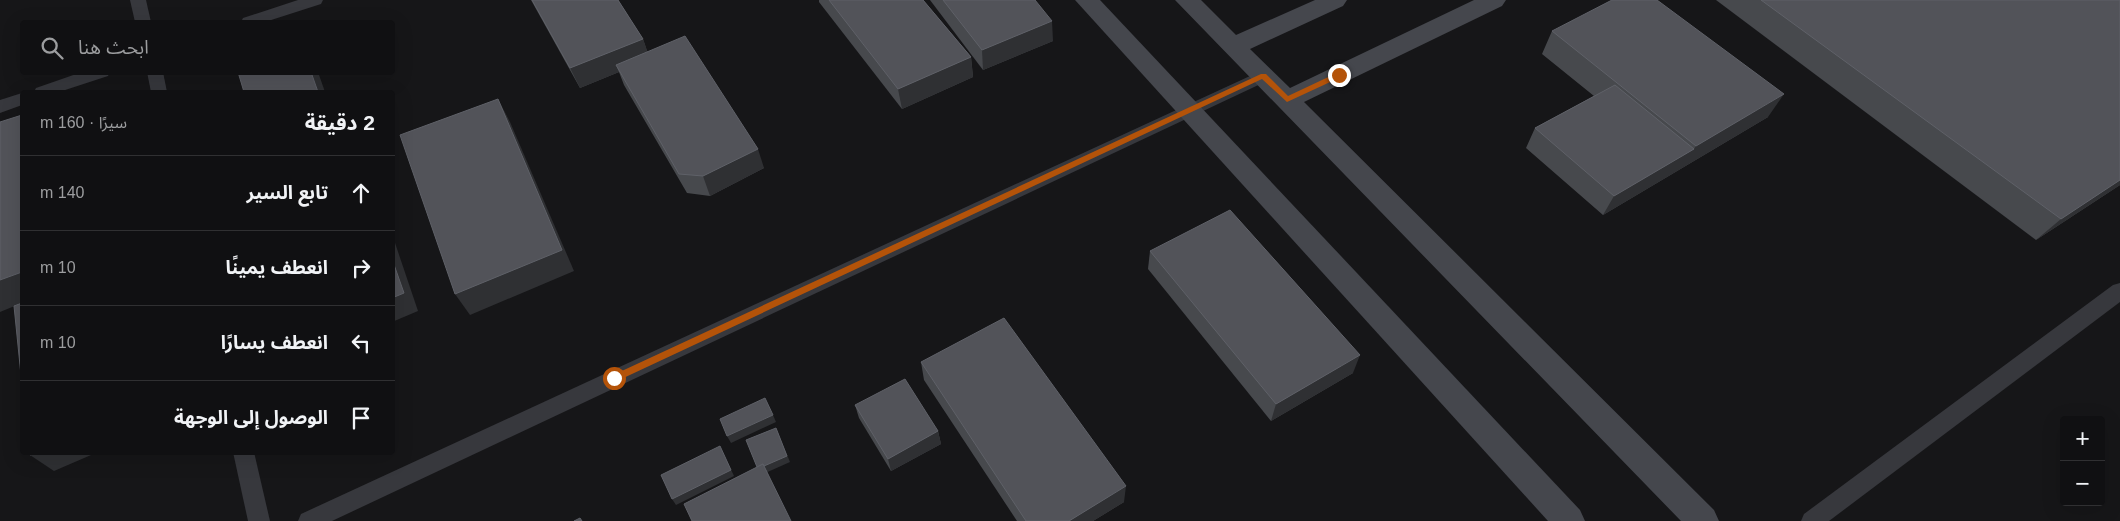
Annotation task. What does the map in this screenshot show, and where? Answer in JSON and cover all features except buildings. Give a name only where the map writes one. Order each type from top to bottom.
[{"type":"street","points":[[1087,0],[1569,521]]},
{"type":"street","points":[[1188,0],[1703,521]]},
{"type":"street","points":[[1234,46],[1335,0]]},
{"type":"street","points":[[1287,100],[1494,0]]},
{"type":"lane","points":[[138,0],[143,20]]},
{"type":"lane","points":[[255,20],[315,0]]},
{"type":"lane","points":[[48,90],[93,75]]},
{"type":"lane","points":[[156,75],[159,90]]},
{"type":"lane","points":[[309,521],[1263,76]]},
{"type":"lane","points":[[0,107],[20,100]]},
{"type":"lane","points":[[1812,521],[2120,291]]},
{"type":"lane","points":[[244,455],[259,521]]},
{"type":"route","points":[[614,378],[1263,76],[1287,100],[1339,75]]}]
